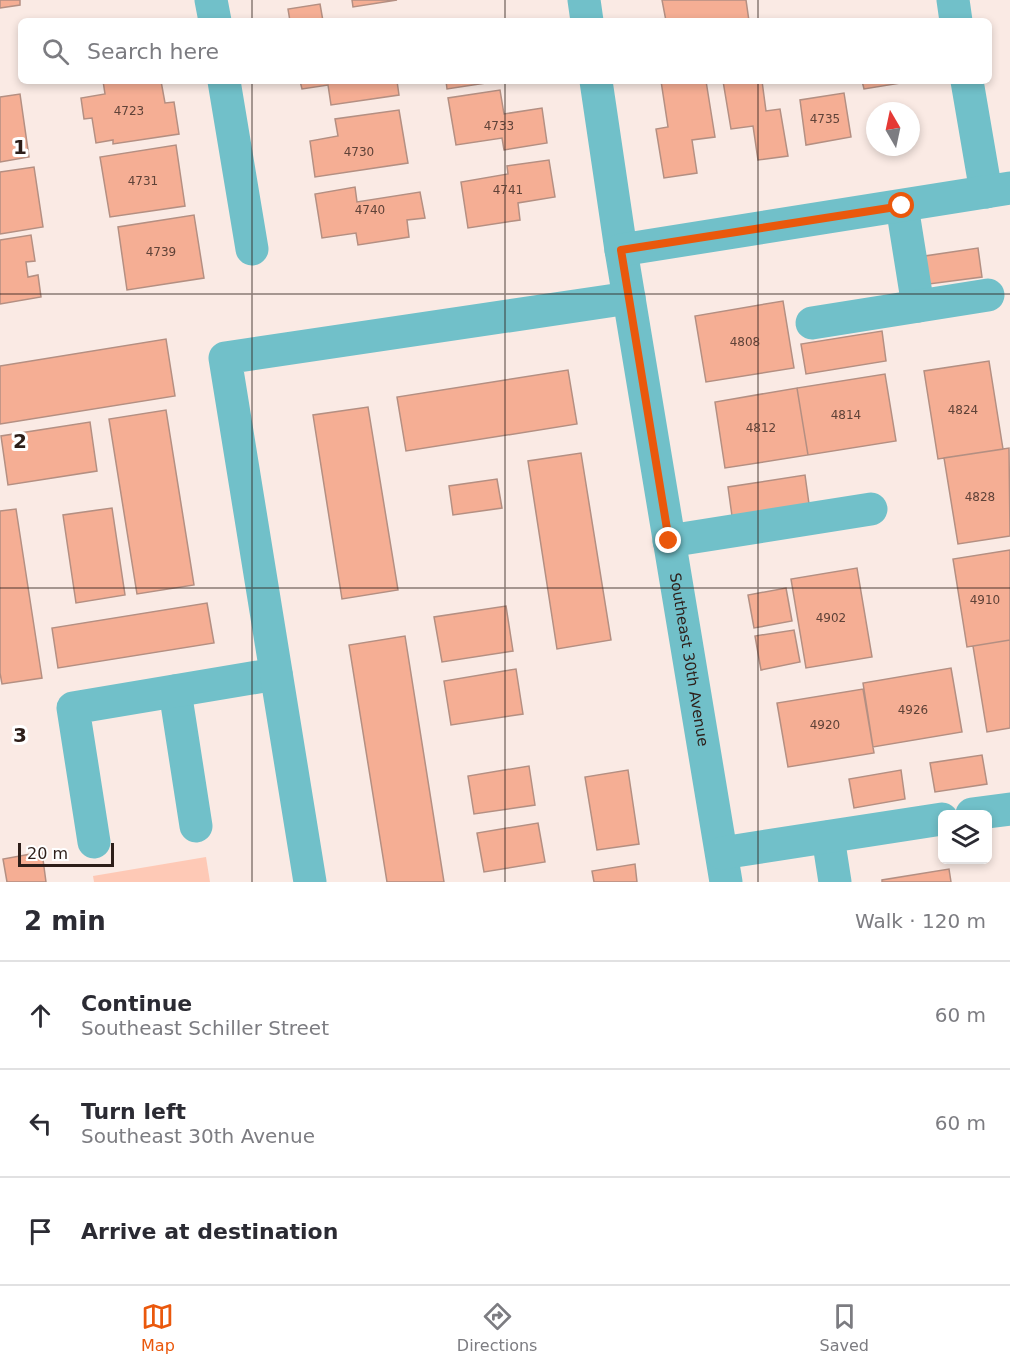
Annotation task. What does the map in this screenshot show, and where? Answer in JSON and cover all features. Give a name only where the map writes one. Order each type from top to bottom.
[{"type":"street","points":[[211,0],[214,18]]},
{"type":"street","points":[[584,0],[587,18]]},
{"type":"street","points":[[953,0],[956,18]]},
{"type":"street","points":[[224,84],[252,249]]},
{"type":"street","name":"Southeast 30th Avenue","points":[[596,84],[621,250],[724,868]]},
{"type":"street","points":[[621,250],[998,190],[968,84]]},
{"type":"street","points":[[902,206],[918,306]]},
{"type":"street","points":[[812,323],[988,295]]},
{"type":"street","points":[[310,882],[225,358],[629,297]]},
{"type":"street","points":[[669,541],[871,510]]},
{"type":"street","points":[[94,842],[74,708],[276,674]]},
{"type":"street","points":[[175,691],[196,826]]},
{"type":"street","points":[[992,811],[1010,808]]},
{"type":"street","points":[[724,868],[828,837],[938,820]]},
{"type":"street","points":[[828,837],[835,882]]},
{"type":"shaded area","points":[[206,857],[210,882],[94,882],[93,876]]},
{"type":"building","points":[[0,0],[20,0],[20,5],[0,8]]},
{"type":"building","points":[[352,0],[397,0],[353,7]]},
{"type":"building","points":[[662,0],[746,0],[749,18],[665,18]]},
{"type":"building","points":[[320,4],[322,18],[290,18],[288,9]]},
{"type":"building","points":[[103,84],[162,84],[165,103],[174,102],[179,134],[113,144],[113,140],[96,143],[92,118],[84,119],[81,98],[105,94]]},
{"type":"building","points":[[301,84],[397,84],[399,95],[331,105],[328,85],[302,89]]},
{"type":"building","points":[[446,84],[479,84],[447,89]]},
{"type":"building","points":[[661,84],[706,84],[715,137],[692,140],[697,173],[664,178],[656,129],[668,127]]},
{"type":"building","points":[[724,84],[762,84],[766,111],[780,109],[788,156],[758,160],[753,126],[731,129]]},
{"type":"building","points":[[863,84],[895,84],[864,89]]},
{"type":"building","points":[[500,90],[504,114],[542,108],[547,143],[504,150],[502,138],[456,145],[448,98]]},
{"type":"building","points":[[844,93],[851,137],[806,145],[800,100]]},
{"type":"building","points":[[20,94],[29,157],[0,162],[0,97]]},
{"type":"building","points":[[399,110],[408,163],[315,177],[310,141],[338,136],[335,119]]},
{"type":"building","points":[[176,145],[185,206],[110,217],[100,157]]},
{"type":"building","points":[[549,160],[555,197],[518,203],[520,220],[468,228],[461,182],[508,174],[507,166]]},
{"type":"building","points":[[34,167],[43,227],[0,234],[0,172]]},
{"type":"building","points":[[355,187],[357,202],[420,192],[425,218],[407,220],[409,237],[358,245],[356,233],[322,238],[315,194]]},
{"type":"building","points":[[194,215],[204,278],[127,290],[118,227]]},
{"type":"building","points":[[31,235],[35,261],[26,262],[28,277],[38,275],[41,297],[0,304],[0,240]]},
{"type":"building","points":[[978,248],[982,277],[929,284],[925,256]]},
{"type":"building","points":[[783,301],[794,368],[706,382],[695,316]]},
{"type":"building","points":[[882,331],[886,361],[806,374],[801,344]]},
{"type":"building","points":[[166,339],[175,396],[0,424],[0,366]]},
{"type":"building","points":[[989,361],[1003,449],[938,459],[924,371]]},
{"type":"building","points":[[568,370],[577,424],[406,451],[397,397]]},
{"type":"building","points":[[885,374],[896,441],[808,455],[797,388]]},
{"type":"building","points":[[797,388],[808,455],[725,468],[715,402]]},
{"type":"building","points":[[368,407],[398,590],[342,599],[313,415]]},
{"type":"building","points":[[166,410],[194,585],[137,594],[109,419]]},
{"type":"building","points":[[90,422],[97,471],[8,485],[1,436]]},
{"type":"building","points":[[1009,448],[1010,536],[958,544],[944,458]]},
{"type":"building","points":[[581,453],[611,640],[557,649],[528,461]]},
{"type":"building","points":[[805,475],[809,504],[732,516],[728,487]]},
{"type":"building","points":[[497,479],[502,508],[453,515],[449,486]]},
{"type":"building","points":[[112,508],[125,595],[76,603],[63,515]]},
{"type":"building","points":[[16,509],[42,678],[2,684],[0,673],[0,511]]},
{"type":"building","points":[[1010,550],[1010,640],[967,647],[953,559]]},
{"type":"building","points":[[857,568],[872,657],[806,668],[791,579]]},
{"type":"building","points":[[786,588],[792,621],[754,628],[748,595]]},
{"type":"building","points":[[207,603],[214,643],[58,668],[52,628]]},
{"type":"building","points":[[506,606],[513,651],[442,662],[434,617]]},
{"type":"building","points":[[794,630],[800,662],[761,670],[755,636]]},
{"type":"building","points":[[405,636],[444,882],[387,882],[349,645]]},
{"type":"building","points":[[1010,640],[1010,728],[987,732],[973,646]]},
{"type":"building","points":[[951,668],[962,732],[873,747],[863,683]]},
{"type":"building","points":[[516,669],[523,714],[451,725],[444,681]]},
{"type":"building","points":[[863,689],[874,753],[788,767],[777,703]]},
{"type":"building","points":[[982,755],[987,784],[935,792],[930,763]]},
{"type":"building","points":[[529,766],[535,805],[474,814],[468,776]]},
{"type":"building","points":[[628,770],[639,844],[597,850],[585,777]]},
{"type":"building","points":[[901,770],[905,799],[854,808],[849,779]]},
{"type":"building","points":[[538,823],[545,862],[484,872],[477,833]]},
{"type":"building","points":[[42,852],[46,882],[7,882],[3,859]]},
{"type":"building","points":[[635,864],[637,882],[594,882],[592,871]]},
{"type":"building","points":[[949,869],[951,882],[882,882],[882,880]]},
{"type":"route","points":[[669,541],[621,250],[902,206]]}]
